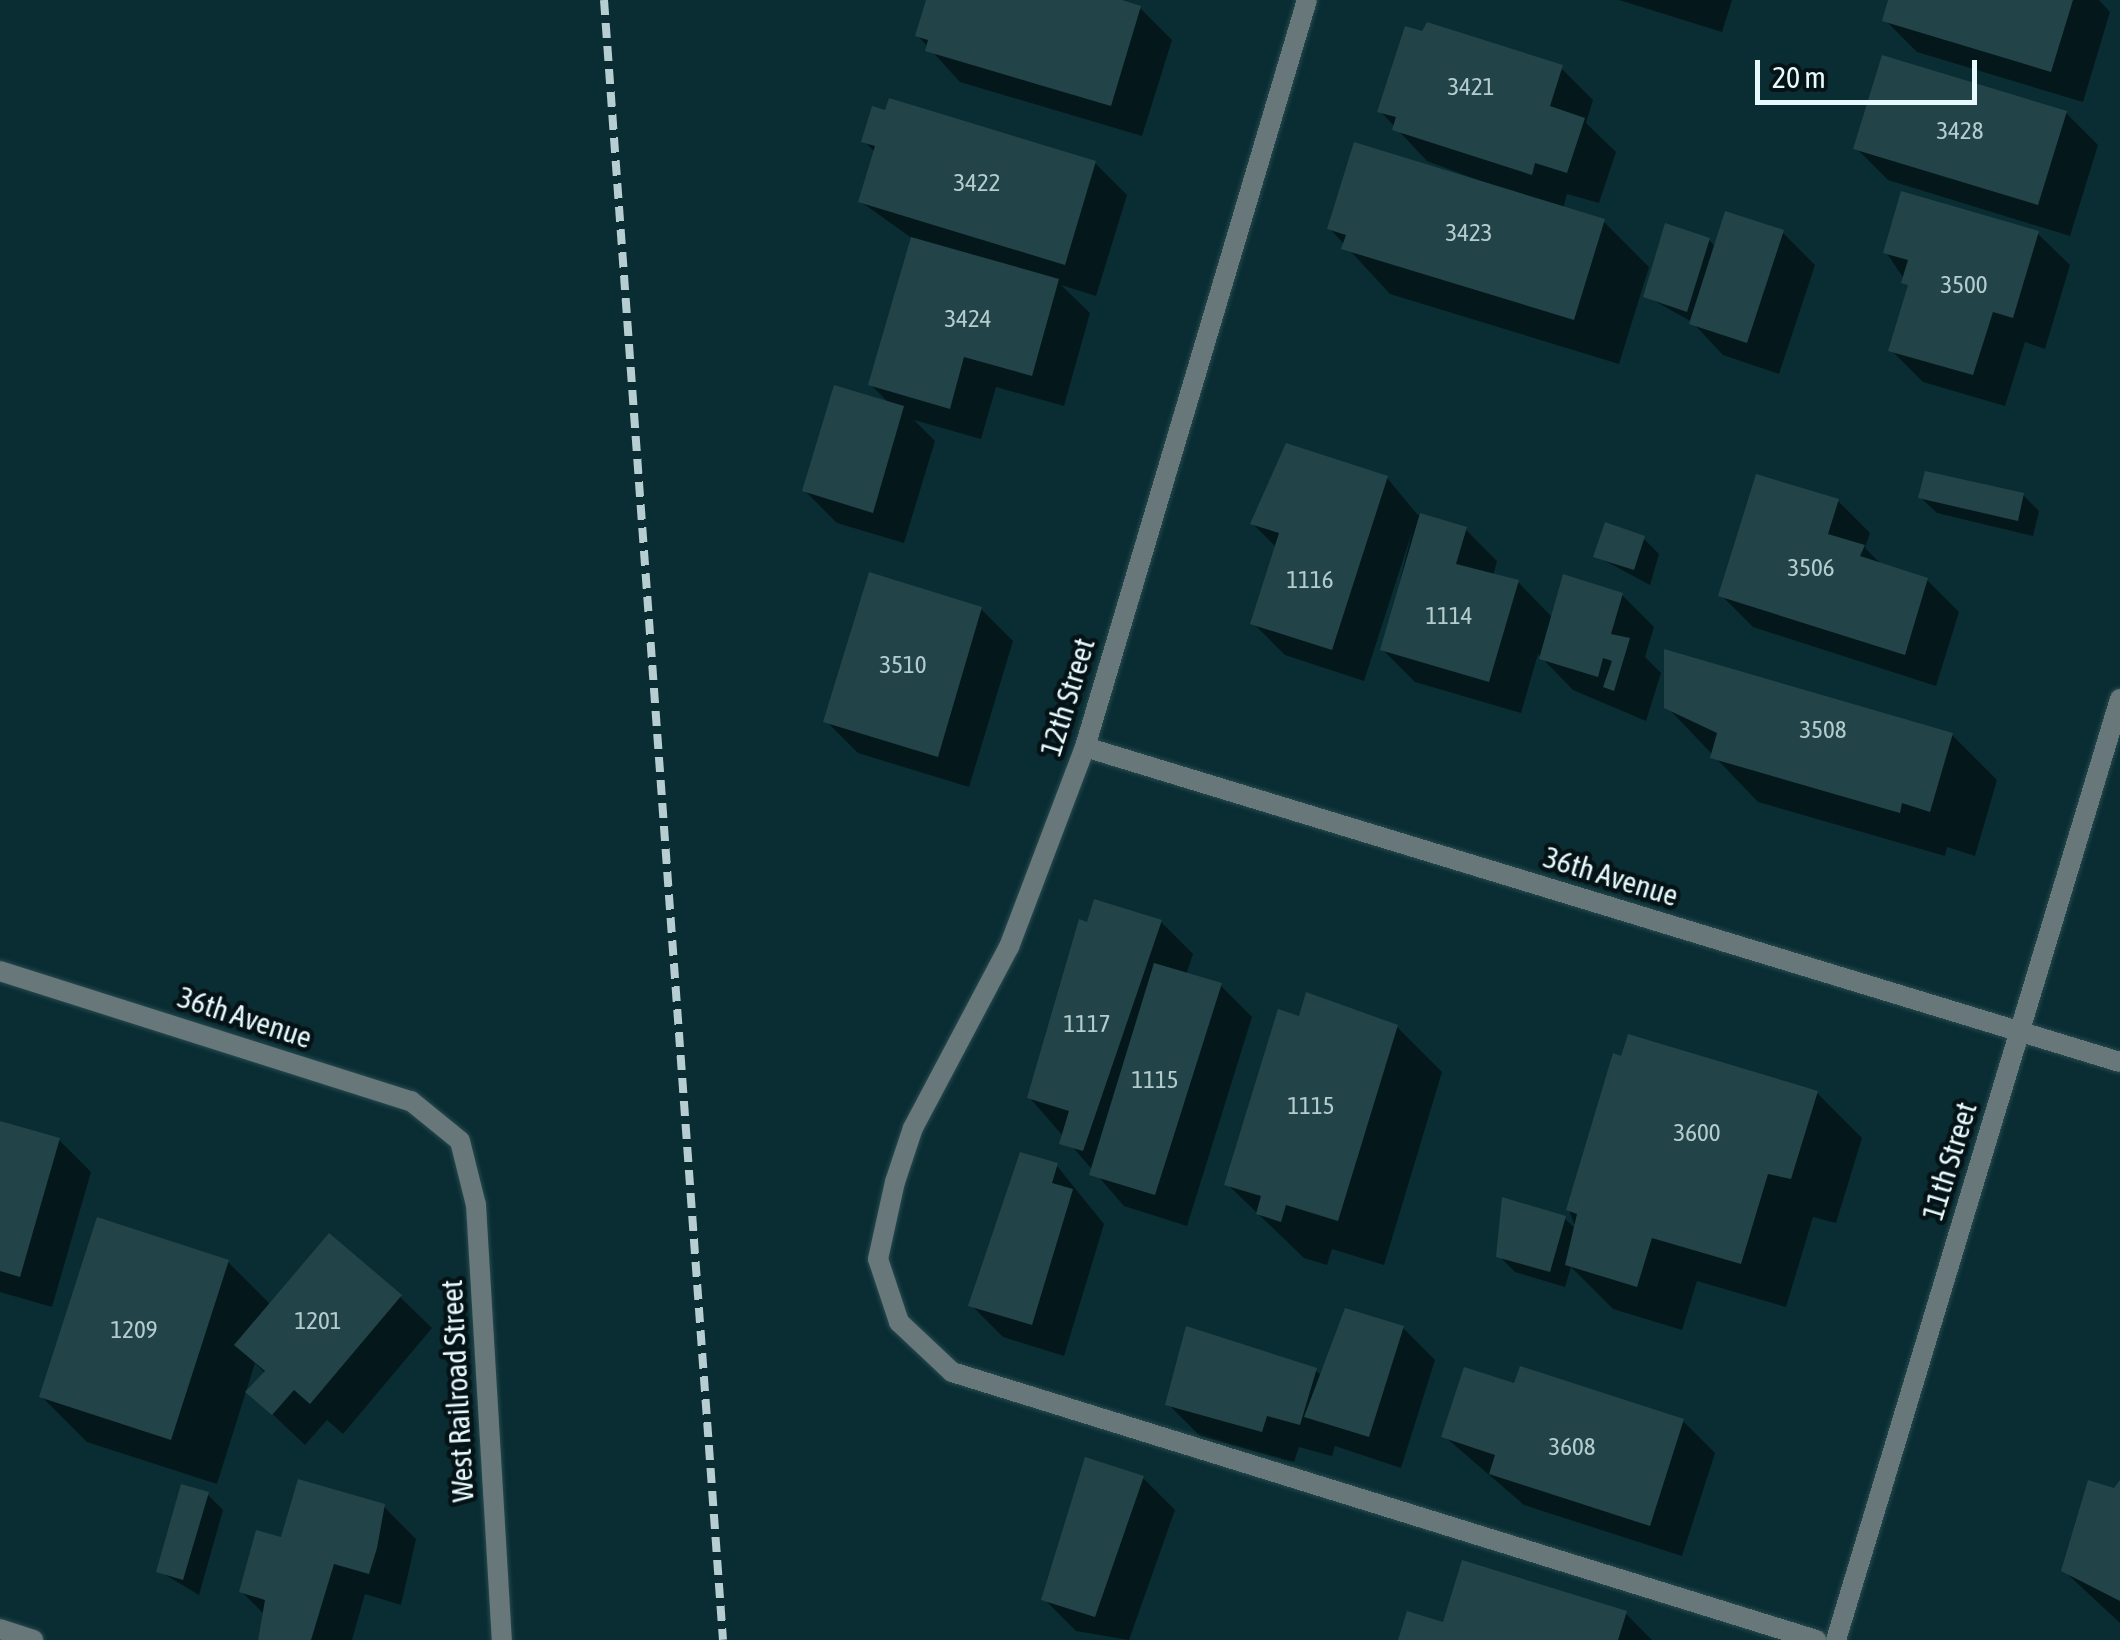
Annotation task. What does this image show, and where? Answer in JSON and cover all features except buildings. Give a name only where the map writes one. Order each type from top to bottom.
[{"type":"street","name":"12th Street","points":[[1308,0],[1085,747],[1010,947],[913,1128],[878,1259],[899,1322],[952,1372],[1816,1640]]},
{"type":"street","name":"11th Street","points":[[1836,1640],[2120,699]]},
{"type":"street","name":"36th Avenue","points":[[1085,747],[2120,1062]]},
{"type":"street","name":"36th Avenue","points":[[0,971],[411,1101],[460,1140]]},
{"type":"street","name":"West Railroad Street","points":[[460,1140],[476,1204],[502,1640]]},
{"type":"street","points":[[0,1629],[32,1640]]},
{"type":"railway","points":[[604,0],[723,1640]]}]
